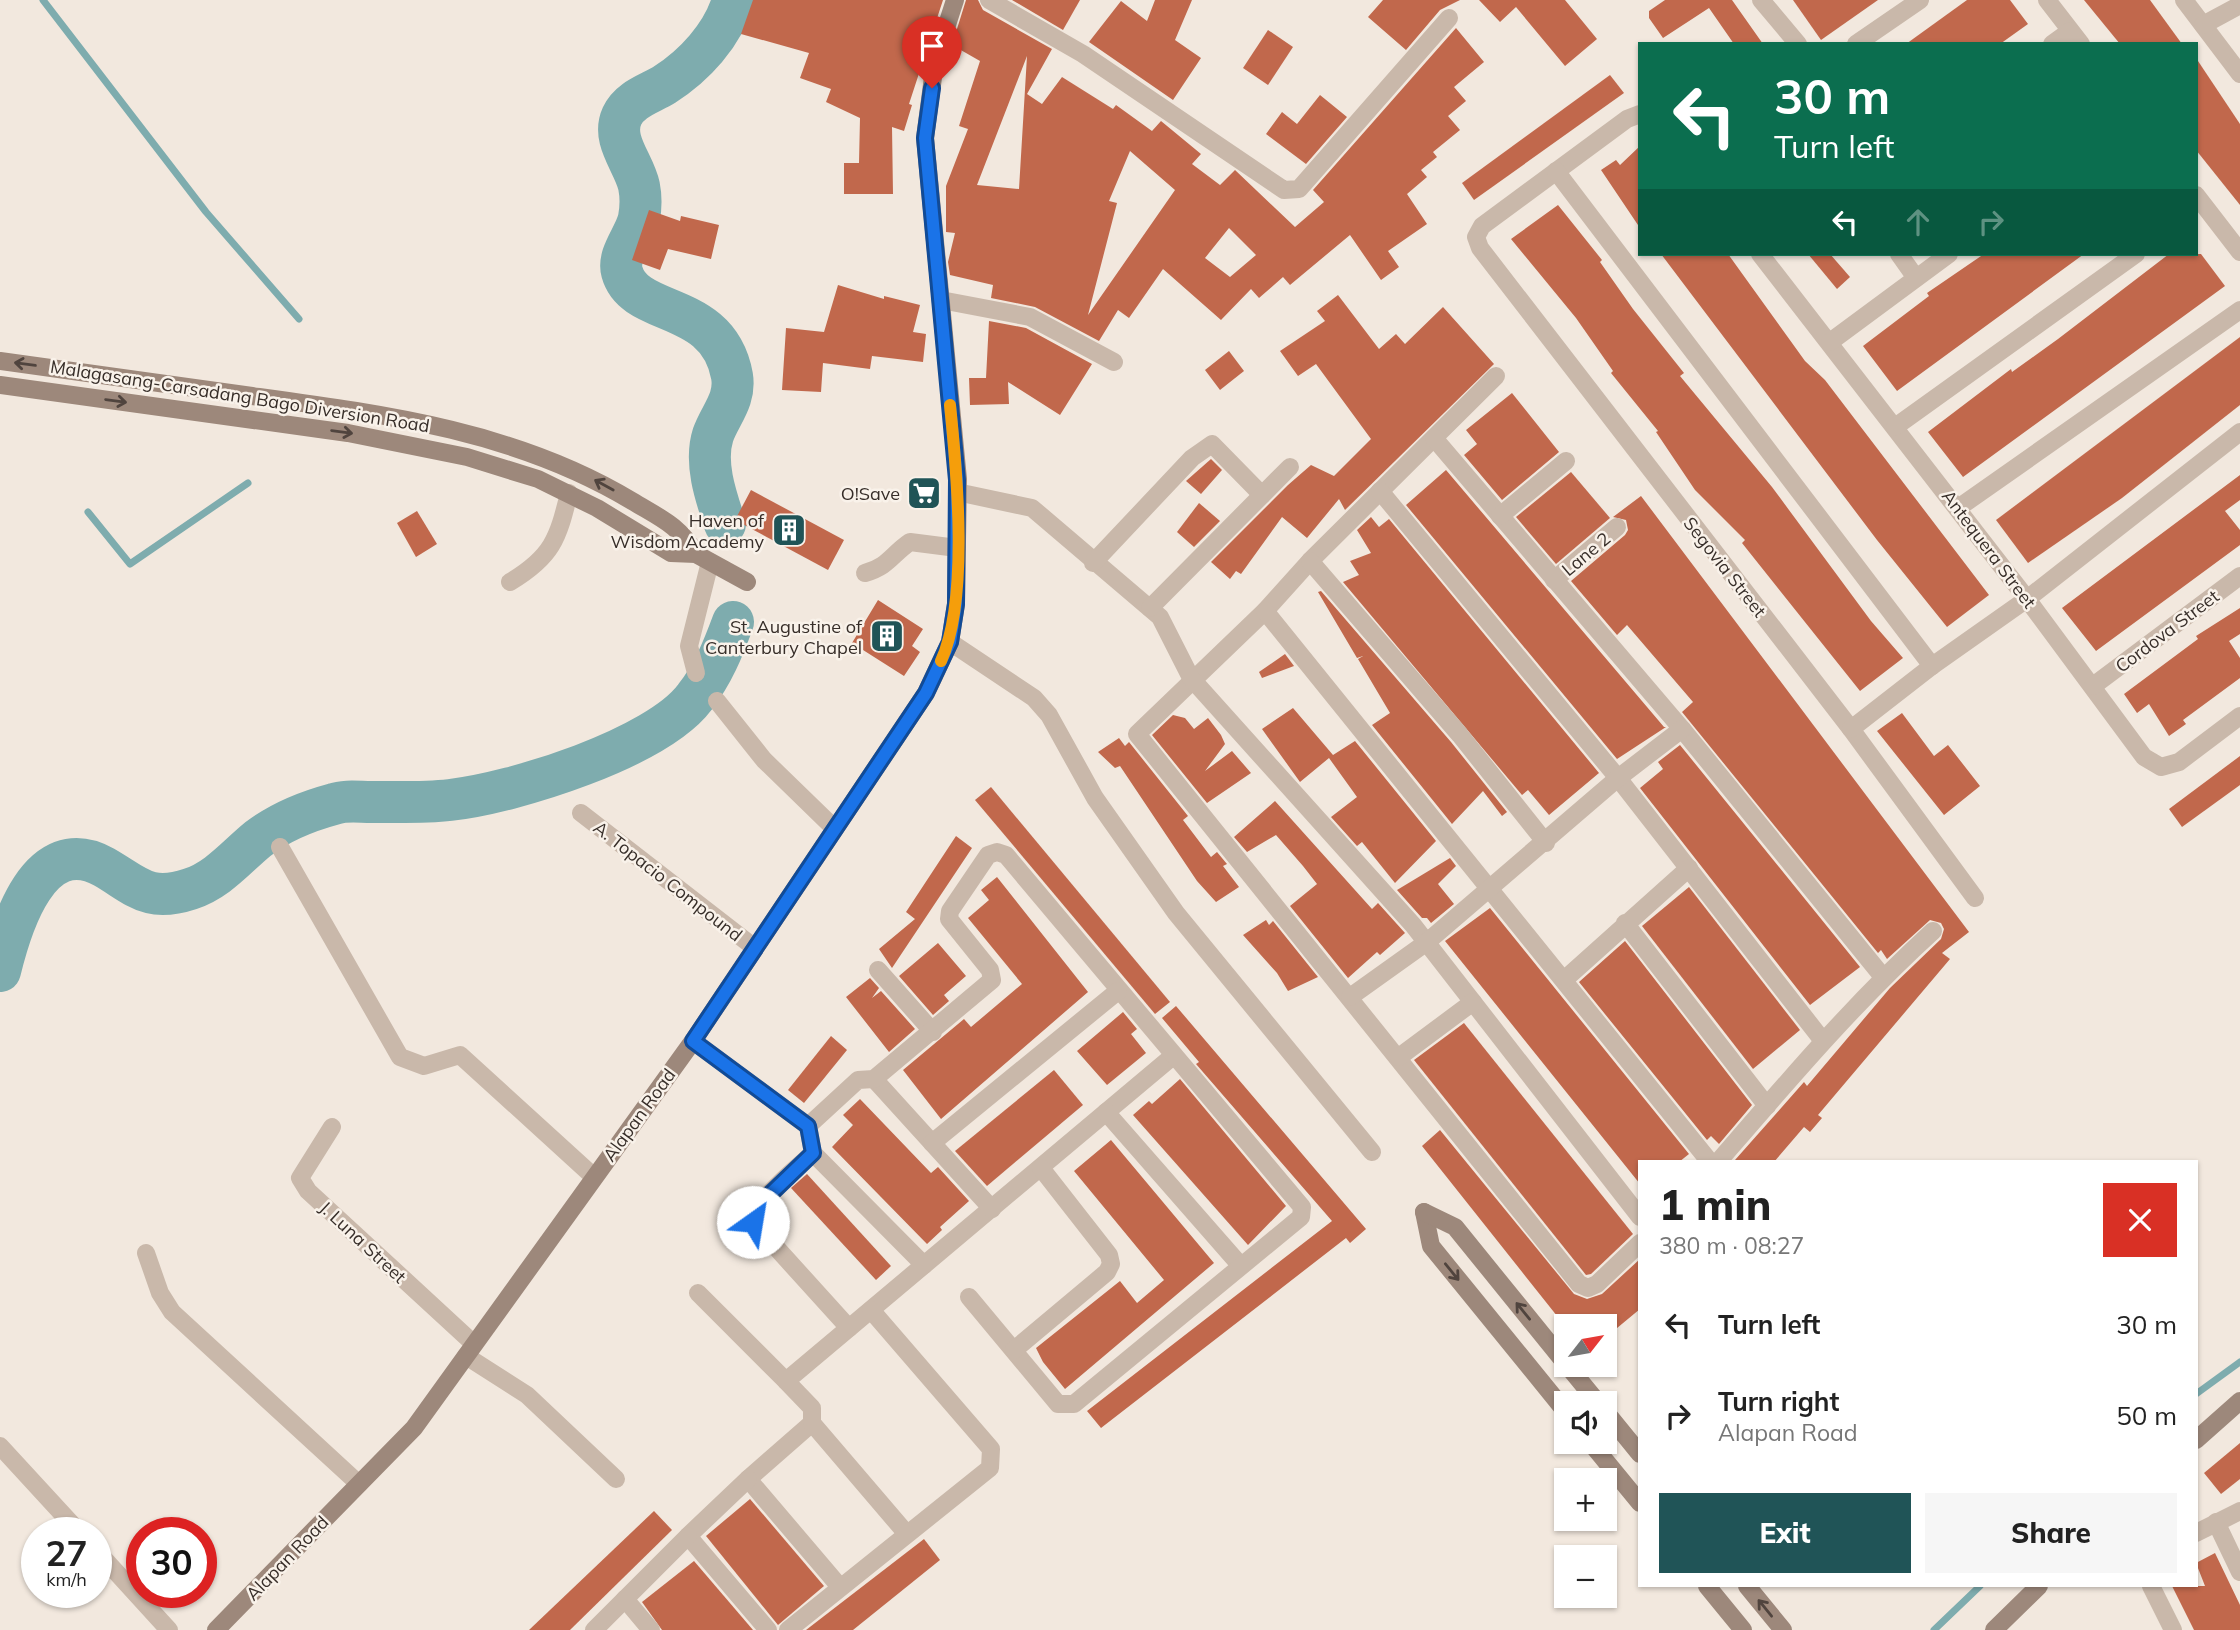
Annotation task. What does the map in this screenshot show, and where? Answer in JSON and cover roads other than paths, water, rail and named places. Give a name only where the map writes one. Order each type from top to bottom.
[{"type":"street","name":"Alapan Road","points":[[216,1630],[414,1429],[693,1041],[926,693],[953,644],[957,492],[925,138],[935,62],[956,0]]},
{"type":"street","points":[[989,0],[1083,54],[1284,190],[1292,191],[1299,189],[1449,18]]},
{"type":"street","points":[[1761,0],[1796,42]]},
{"type":"street","points":[[1859,42],[1920,0]]},
{"type":"street","points":[[2047,0],[2076,37],[2059,42]]},
{"type":"street","points":[[2184,0],[2240,74]]},
{"type":"street","points":[[2203,25],[2240,5]]},
{"type":"street","points":[[1638,115],[1627,119],[1556,171],[1932,666]]},
{"type":"street","name":"Segovia Street","points":[[1556,171],[1482,226],[1476,237],[1480,248],[1851,729],[1975,898]]},
{"type":"street","points":[[2199,204],[2240,252]]},
{"type":"street","name":"Antequera Street","points":[[1762,256],[2028,599],[2144,757],[2161,767],[2179,762],[2240,716]]},
{"type":"street","points":[[1900,256],[1916,278]]},
{"type":"street","points":[[1830,342],[1946,256]]},
{"type":"street","points":[[1895,427],[2133,256]]},
{"type":"street","points":[[940,300],[1030,317],[1114,362]]},
{"type":"street","points":[[1958,508],[2240,310]]},
{"type":"street","name":"Malagasang-Carsadang Bago Diversion Road","points":[[0,361],[351,409],[473,434],[546,457],[580,471],[684,532],[703,558]]},
{"type":"street","points":[[1496,376],[1310,561],[1265,611],[1191,678],[1137,734],[1579,1284],[1588,1288],[1597,1284],[1638,1245]]},
{"type":"street","name":"Malagasang-Carsadang Bago Diversion Road","points":[[0,385],[409,444],[500,468],[569,493],[671,553],[703,558],[747,582]]},
{"type":"street","points":[[1851,729],[1932,666],[2028,599],[2240,432]]},
{"type":"street","points":[[1434,438],[1682,729],[1883,977]]},
{"type":"street","points":[[1093,563],[1192,458],[1212,444],[1262,495]]},
{"type":"street","points":[[1500,516],[1566,461]]},
{"type":"street","points":[[1150,608],[1290,467]]},
{"type":"street","points":[[1380,491],[1618,778],[1823,1041]]},
{"type":"street","points":[[957,492],[1032,508],[1093,563],[1160,617],[1191,678],[1427,942],[1638,1214]]},
{"type":"street","points":[[510,582],[533,568],[550,550],[560,529],[569,493]]},
{"type":"street","name":"Lane 2","points":[[1554,580],[1617,527]]},
{"type":"street","points":[[865,573],[888,564],[910,542],[957,548]]},
{"type":"street","points":[[696,673],[689,646],[703,558]]},
{"type":"street","points":[[1310,561],[1460,735],[1546,843]]},
{"type":"street","name":"Cordova Street","points":[[2093,686],[2240,576]]},
{"type":"street","points":[[1265,611],[1708,1160]]},
{"type":"street","points":[[953,644],[1034,698],[1049,715],[1095,798],[1176,913],[1372,1152]]},
{"type":"street","points":[[717,701],[764,760],[834,828]]},
{"type":"street","points":[[1350,997],[1427,942],[1546,843],[1618,778],[1682,729]]},
{"type":"street","name":"A. Topacio Compound","points":[[581,813],[755,948]]},
{"type":"street","points":[[281,847],[400,1057],[424,1066],[460,1055],[594,1177]]},
{"type":"street","points":[[808,1126],[858,1080],[874,1079],[992,981],[990,970],[949,919],[950,911],[988,855],[997,852],[1006,855],[1302,1206],[1301,1217],[1074,1404],[1058,1404],[969,1297]]},
{"type":"street","points":[[1564,980],[1689,868]]},
{"type":"street","points":[[1625,923],[1767,1106]]},
{"type":"street","points":[[1720,1160],[1823,1041],[1883,977],[1933,931]]},
{"type":"street","points":[[878,970],[933,1032]]},
{"type":"street","points":[[932,1143],[1118,990]]},
{"type":"street","points":[[1399,1057],[1473,1002]]},
{"type":"street","points":[[693,1041],[808,1126],[813,1153],[924,1265]]},
{"type":"street","points":[[786,1381],[1173,1056]]},
{"type":"street","points":[[874,1079],[992,1209]]},
{"type":"street","points":[[1106,1112],[1240,1265]]},
{"type":"street","name":"J. Luna Street","points":[[332,1127],[300,1178],[308,1191],[470,1350]]},
{"type":"street","points":[[813,1153],[761,1203],[753,1222],[849,1328]]},
{"type":"street","points":[[1014,1350],[1107,1272],[1111,1264],[1109,1255],[1041,1168]]},
{"type":"street","points":[[1554,1348],[1455,1227],[1424,1212],[1431,1246],[1554,1397]]},
{"type":"street","points":[[146,1253],[160,1293],[172,1312],[359,1484]]},
{"type":"street","points":[[698,1293],[812,1408],[812,1423],[906,1533]]},
{"type":"street","points":[[788,1630],[990,1468],[991,1449],[871,1310]]},
{"type":"street","points":[[470,1350],[527,1395],[616,1479]]},
{"type":"street","points":[[1577,1377],[1589,1391]]},
{"type":"street","points":[[2198,1438],[2238,1405]]},
{"type":"street","points":[[594,1630],[748,1479],[812,1423]]},
{"type":"street","points":[[1617,1426],[1638,1452]]},
{"type":"street","points":[[0,1446],[65,1517]]},
{"type":"street","points":[[1600,1454],[1638,1501]]},
{"type":"street","points":[[748,1479],[840,1587]]},
{"type":"street","points":[[2198,1532],[2240,1511]]},
{"type":"street","points":[[2216,1522],[2240,1572]]},
{"type":"street","points":[[688,1536],[768,1630]]},
{"type":"street","points":[[112,1568],[169,1630]]},
{"type":"street","points":[[1708,1587],[1743,1630]]},
{"type":"street","points":[[1748,1587],[1783,1630]]},
{"type":"street","points":[[1994,1630],[2038,1587]]},
{"type":"street","points":[[2152,1587],[2173,1630]]},
{"type":"street","points":[[625,1599],[651,1630]]},
{"type":"waterway","points":[[43,0],[206,212],[299,319]]},
{"type":"waterway","points":[[725,524],[712,480],[710,457],[713,435],[732,393],[732,376],[724,351],[711,334],[694,322],[643,297],[630,287],[622,272],[622,258],[637,224],[641,202],[636,177],[621,143],[619,125],[630,105],[664,85],[696,59],[715,37],[733,0]]},
{"type":"waterway","points":[[88,512],[130,564],[248,483]]},
{"type":"waterway","points":[[0,971],[12,931],[32,889],[45,872],[62,862],[81,859],[104,867],[144,890],[163,894],[176,893],[209,880],[275,828],[324,807],[347,802],[450,800],[477,796],[546,778],[618,750],[650,734],[676,716],[695,697],[707,679],[733,622]]},
{"type":"waterway","points":[[2198,1393],[2240,1362]]},
{"type":"waterway","points":[[1934,1630],[1979,1587]]},
{"type":"place","name":"O!Save","points":[[924,493]]},
{"type":"place","name":"Haven of Wisdom Academy","points":[[789,530]]},
{"type":"place","name":"St. Augustine of Canterbury Chapel","points":[[887,636]]}]
